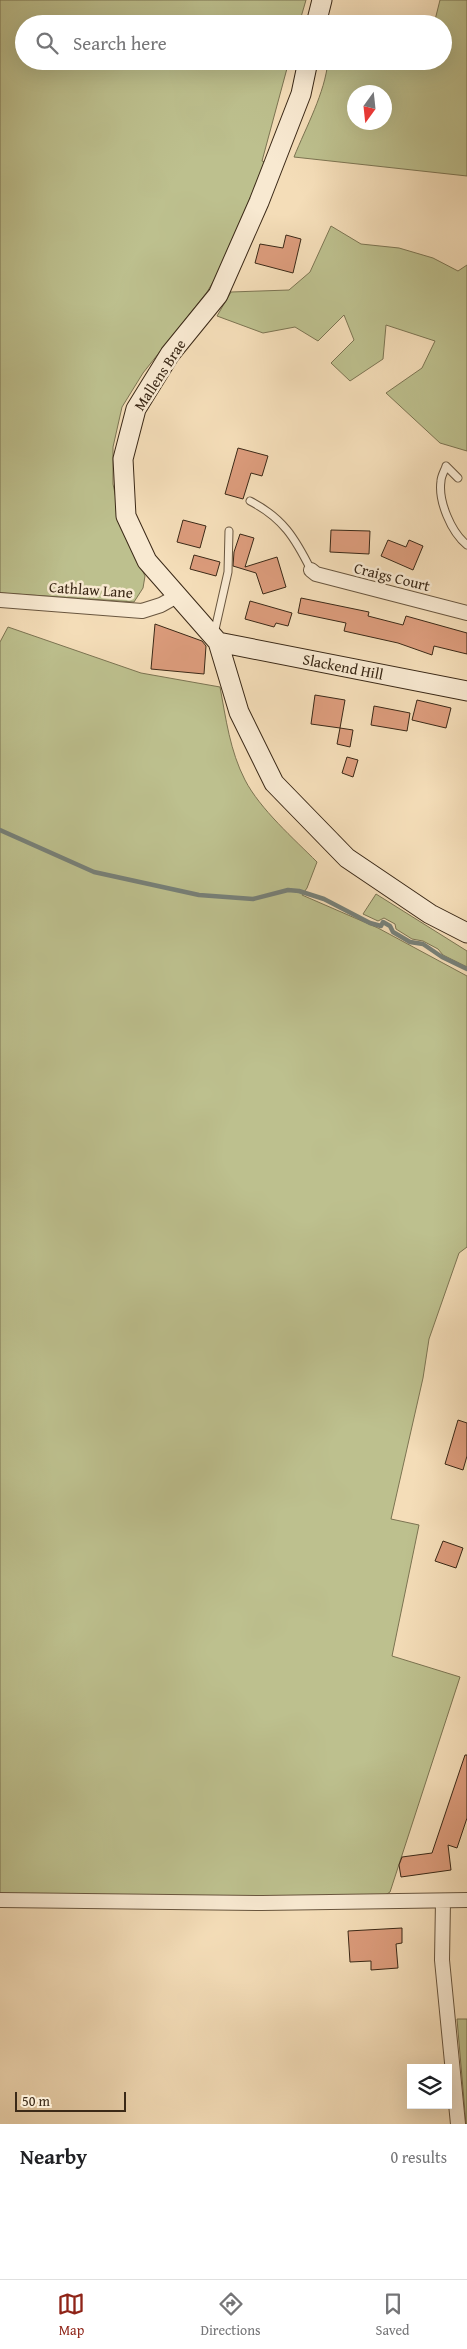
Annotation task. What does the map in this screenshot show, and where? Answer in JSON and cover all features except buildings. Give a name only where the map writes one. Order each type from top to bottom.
[{"type":"main road","points":[[318,15],[322,0]]},
{"type":"main road","name":"Mallens Brae","points":[[216,640],[147,561],[126,516],[123,459],[136,409],[170,354],[218,295],[259,202],[301,94],[306,70]]},
{"type":"main road","points":[[216,640],[239,712],[274,784],[346,858],[430,914],[467,933]]},
{"type":"main road","name":"Slackend Hill","points":[[216,640],[467,691]]},
{"type":"street","name":"Craigs Court","points":[[311,570],[316,574],[467,613]]},
{"type":"street","name":"Cathlaw Lane","points":[[0,600],[142,610],[161,605],[177,596]]},
{"type":"street","points":[[0,1900],[262,1903],[467,1900]]},
{"type":"street","points":[[443,1901],[442,1960],[458,2124]]},
{"type":"lane","points":[[458,478],[446,466],[441,481],[442,489],[446,512],[461,540],[467,545]]},
{"type":"lane","points":[[250,501],[268,510],[296,539],[311,570]]},
{"type":"lane","points":[[216,640],[228,572],[229,531]]},
{"type":"green space","points":[[0,0],[306,0],[302,15],[15,15],[15,70],[287,70],[262,161],[268,163],[232,251],[207,292],[143,373],[122,407],[113,447],[113,484],[122,527],[145,576],[143,588],[134,602],[0,593]]},
{"type":"green space","points":[[440,0],[467,0],[467,176],[294,157],[323,85],[326,70],[452,70],[452,15],[436,15]]},
{"type":"green space","points":[[331,226],[361,244],[399,248],[433,258],[458,271],[467,265],[467,451],[440,443],[386,393],[422,368],[435,341],[386,325],[383,359],[350,381],[331,363],[354,340],[344,315],[318,341],[295,327],[263,333],[217,316],[231,292],[289,290],[310,272]]},
{"type":"green space","points":[[8,627],[141,673],[220,687],[232,746],[240,769],[251,791],[268,813],[317,862],[307,888],[302,895],[378,928],[467,976],[467,1247],[459,1253],[429,1339],[423,1378],[391,1519],[419,1525],[392,1656],[460,1677],[390,1892],[379,1899],[0,1897],[0,642]]},
{"type":"green space","points":[[376,894],[467,951],[467,967],[443,955],[438,949],[423,941],[412,939],[396,929],[395,924],[384,918],[378,921],[363,914]]},
{"type":"green space","points":[[457,2019],[467,2019],[467,2124],[466,2124]]},
{"type":"waterway","points":[[0,830],[94,872],[199,895],[253,899],[288,890],[299,891],[324,899],[370,923],[381,926],[383,922],[390,926],[393,932],[410,942],[423,944],[442,957],[467,969]]}]
